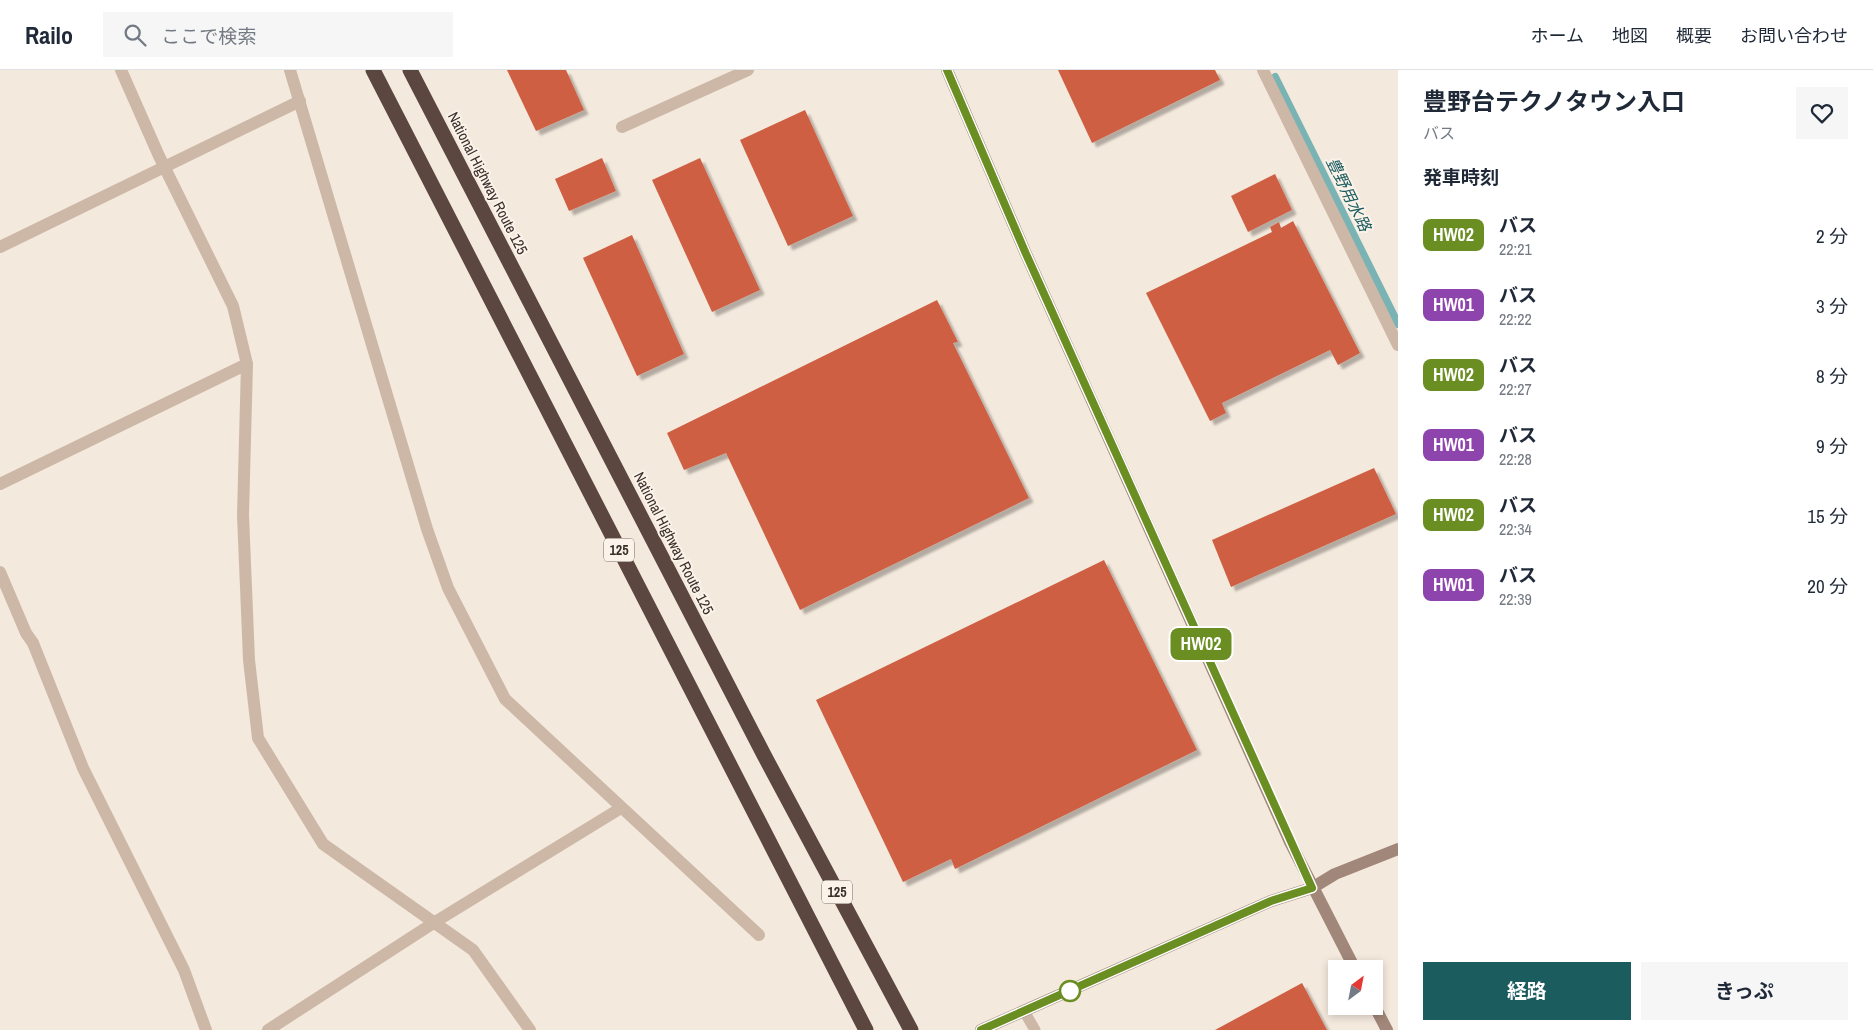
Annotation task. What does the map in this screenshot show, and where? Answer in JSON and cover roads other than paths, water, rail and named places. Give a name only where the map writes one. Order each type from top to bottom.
[{"type":"highway","name":"125","points":[[372,70],[866,1030]]},
{"type":"highway","name":"National Highway Route 125","points":[[410,70],[764,755],[911,1030]]},
{"type":"street","points":[[121,70],[165,168],[233,306],[247,364],[243,515],[249,660],[258,738],[323,844],[473,950],[530,1030]]},
{"type":"street","points":[[290,70],[427,529],[448,588],[506,699],[759,935]]},
{"type":"street","points":[[622,127],[748,70]]},
{"type":"street","points":[[947,70],[1030,263],[1312,888],[1350,960]]},
{"type":"street","points":[[1263,70],[1398,345]]},
{"type":"street","points":[[0,247],[300,101]]},
{"type":"street","points":[[0,484],[247,364]]},
{"type":"street","points":[[0,572],[26,633],[33,643],[83,768],[184,970],[206,1030]]},
{"type":"street","points":[[268,1030],[435,922],[621,808]]},
{"type":"street","points":[[981,1030],[1271,901],[1312,888],[1335,874],[1398,849]]},
{"type":"street","points":[[1379,1015],[1387,1030]]},
{"type":"lane","points":[[1024,1012],[1035,1030]]},
{"type":"waterway","name":"豊野用水路","points":[[1275,77],[1398,324]]}]
